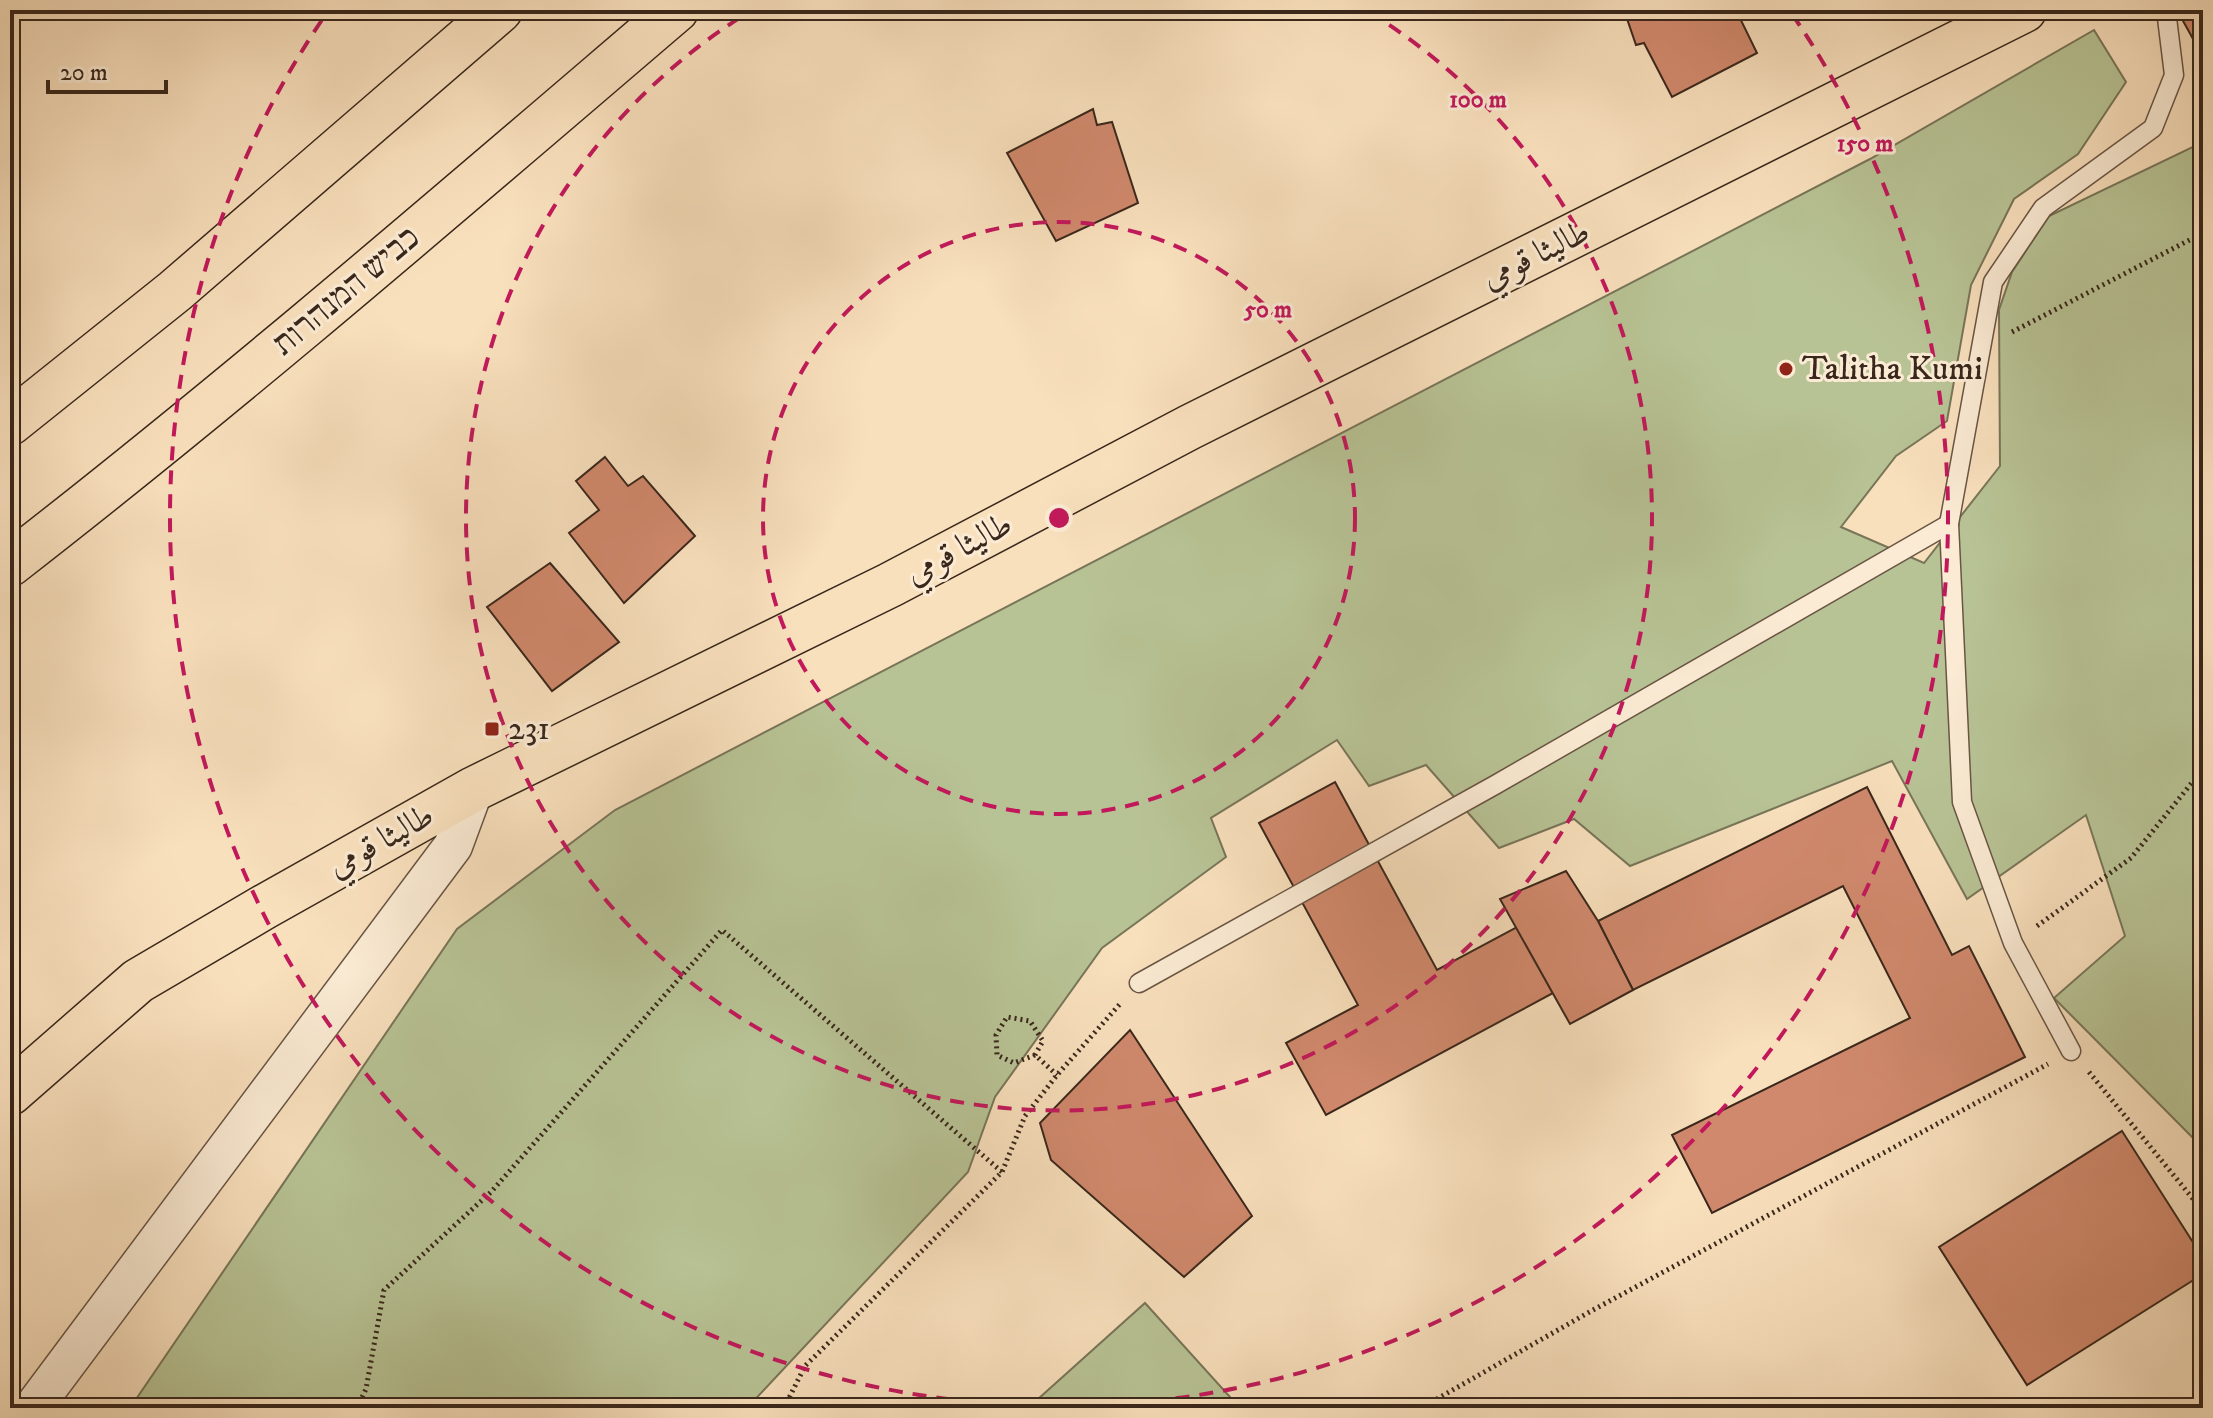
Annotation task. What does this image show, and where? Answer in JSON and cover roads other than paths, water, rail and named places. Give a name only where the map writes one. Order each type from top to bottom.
[{"type":"main road","points":[[10,423],[175,291],[500,10]]},
{"type":"main road","name":"כביש המנהרות","points":[[10,564],[297,334],[676,10]]},
{"type":"main road","name":"طاليثا قومي","points":[[10,1093],[138,981],[474,789],[890,585],[1190,427],[2024,10]]},
{"type":"street","points":[[33,1408],[453,846],[474,789]]},
{"type":"lane","points":[[2071,1051],[2013,943],[1962,802],[1949,524],[1993,282],[2043,208],[2153,128],[2174,75],[2166,10]]},
{"type":"lane","points":[[1139,983],[1495,785],[1949,524]]},
{"type":"place","name":"Talitha Kumi","points":[[1786,369]]},
{"type":"place","name":"231","points":[[492,729]]}]
